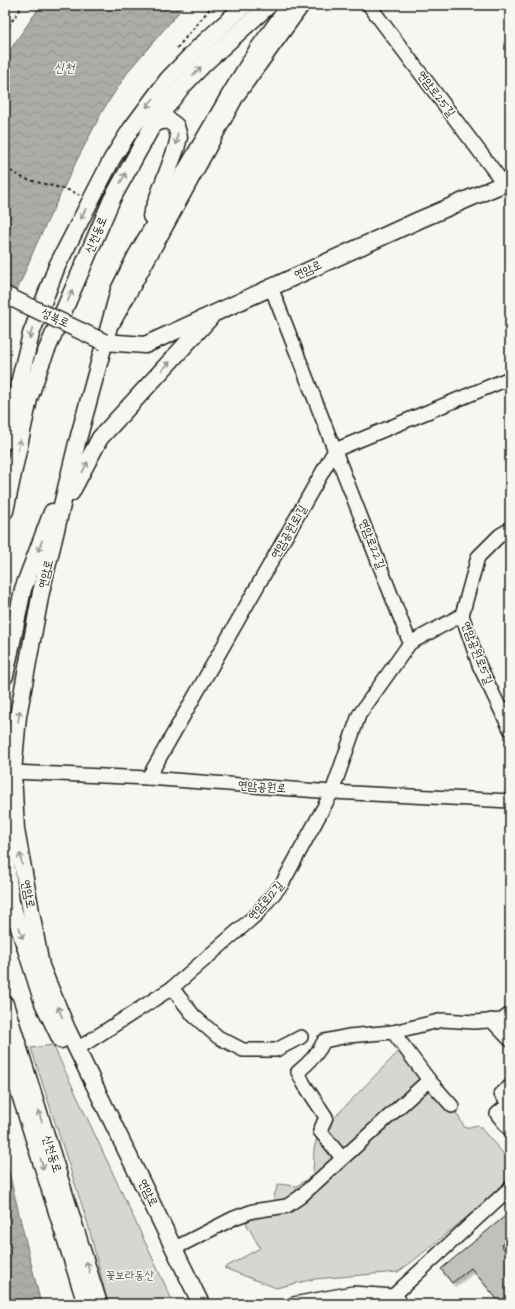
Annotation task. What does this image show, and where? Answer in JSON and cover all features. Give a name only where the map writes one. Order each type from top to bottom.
[{"type":"main road","name":"신천동로","points":[[5,441],[31,334],[57,266],[112,159],[131,129],[168,79],[197,49],[245,5]]},
{"type":"main road","name":"신천동로","points":[[5,511],[29,399],[42,361],[112,199],[154,123],[181,88],[205,63],[269,5]]},
{"type":"main road","points":[[60,514],[77,443],[118,290],[136,256],[246,68],[290,5]]},
{"type":"main road","points":[[136,256],[176,149],[179,137],[176,126],[168,120],[154,123]]},
{"type":"main road","name":"연암로","points":[[104,342],[145,345],[418,220],[507,182]]},
{"type":"main road","name":"성북로","points":[[5,295],[104,342]]},
{"type":"main road","points":[[60,514],[100,438],[216,312]]},
{"type":"main road","name":"연암로","points":[[5,676],[23,589],[77,443]]},
{"type":"main road","name":"연암로","points":[[60,514],[41,592],[20,708],[13,772],[16,830],[41,966],[67,1029],[201,1304]]},
{"type":"main road","name":"연암로","points":[[5,854],[11,902],[43,1003],[114,1147],[175,1248]]},
{"type":"main road","name":"신천동로","points":[[5,1004],[99,1304]]},
{"type":"main road","name":"신천동로","points":[[5,1047],[86,1304]]},
{"type":"street","points":[[104,342],[141,271],[238,96],[303,5]]},
{"type":"street","name":"연암로25길","points":[[369,5],[507,182]]},
{"type":"street","name":"연암로22길","points":[[271,287],[410,643]]},
{"type":"street","points":[[335,450],[510,378]]},
{"type":"street","name":"연암공원로1길","points":[[148,778],[335,450]]},
{"type":"street","name":"연암공원로5길","points":[[507,530],[478,557],[462,615],[479,665],[510,729]]},
{"type":"street","points":[[332,792],[359,715],[410,643],[462,615]]},
{"type":"street","name":"연암공원로","points":[[13,772],[148,778],[332,792],[510,801]]},
{"type":"street","name":"연암로12길","points":[[77,1048],[172,988],[257,914],[282,884],[332,792]]},
{"type":"street","points":[[172,988],[194,1016],[218,1037],[243,1050],[276,1050],[300,1038]]},
{"type":"street","points":[[342,1158],[320,1131],[326,1117],[313,1100],[298,1072],[311,1060],[320,1049],[324,1041],[348,1036],[393,1032],[442,1020],[474,1022],[502,1020],[510,1014]]},
{"type":"street","points":[[491,1020],[510,1040]]},
{"type":"street","points":[[393,1032],[429,1080],[452,1106]]},
{"type":"street","points":[[175,1248],[234,1218],[253,1211],[287,1206],[300,1197],[429,1080]]},
{"type":"street","points":[[510,1086],[501,1094],[509,1104],[497,1114],[510,1130]]},
{"type":"street","points":[[395,1300],[510,1188]]},
{"type":"street","points":[[293,1304],[353,1293],[395,1300],[405,1304]]},
{"type":"path","points":[[5,31],[23,5]]},
{"type":"path","points":[[5,168],[25,179],[72,192]]},
{"type":"green space","name":"꽃보라동산","points":[[53,1045],[174,1304],[108,1304],[88,1224],[31,1048]]},
{"type":"green space","points":[[400,1050],[455,1111],[465,1128],[478,1125],[510,1161],[510,1182],[398,1272],[314,1279],[276,1288],[224,1268],[260,1248],[246,1223],[273,1200],[278,1184],[297,1186],[313,1175],[314,1149],[317,1137]]},
{"type":"water","name":"신천","points":[[41,5],[185,5],[130,69],[103,110],[36,245],[5,320],[5,59]]},
{"type":"water","points":[[5,1156],[41,1304],[5,1304]]},
{"type":"building","points":[[510,1212],[510,1238],[501,1245],[510,1257],[510,1304],[501,1304],[471,1268],[452,1283],[441,1269]]}]
